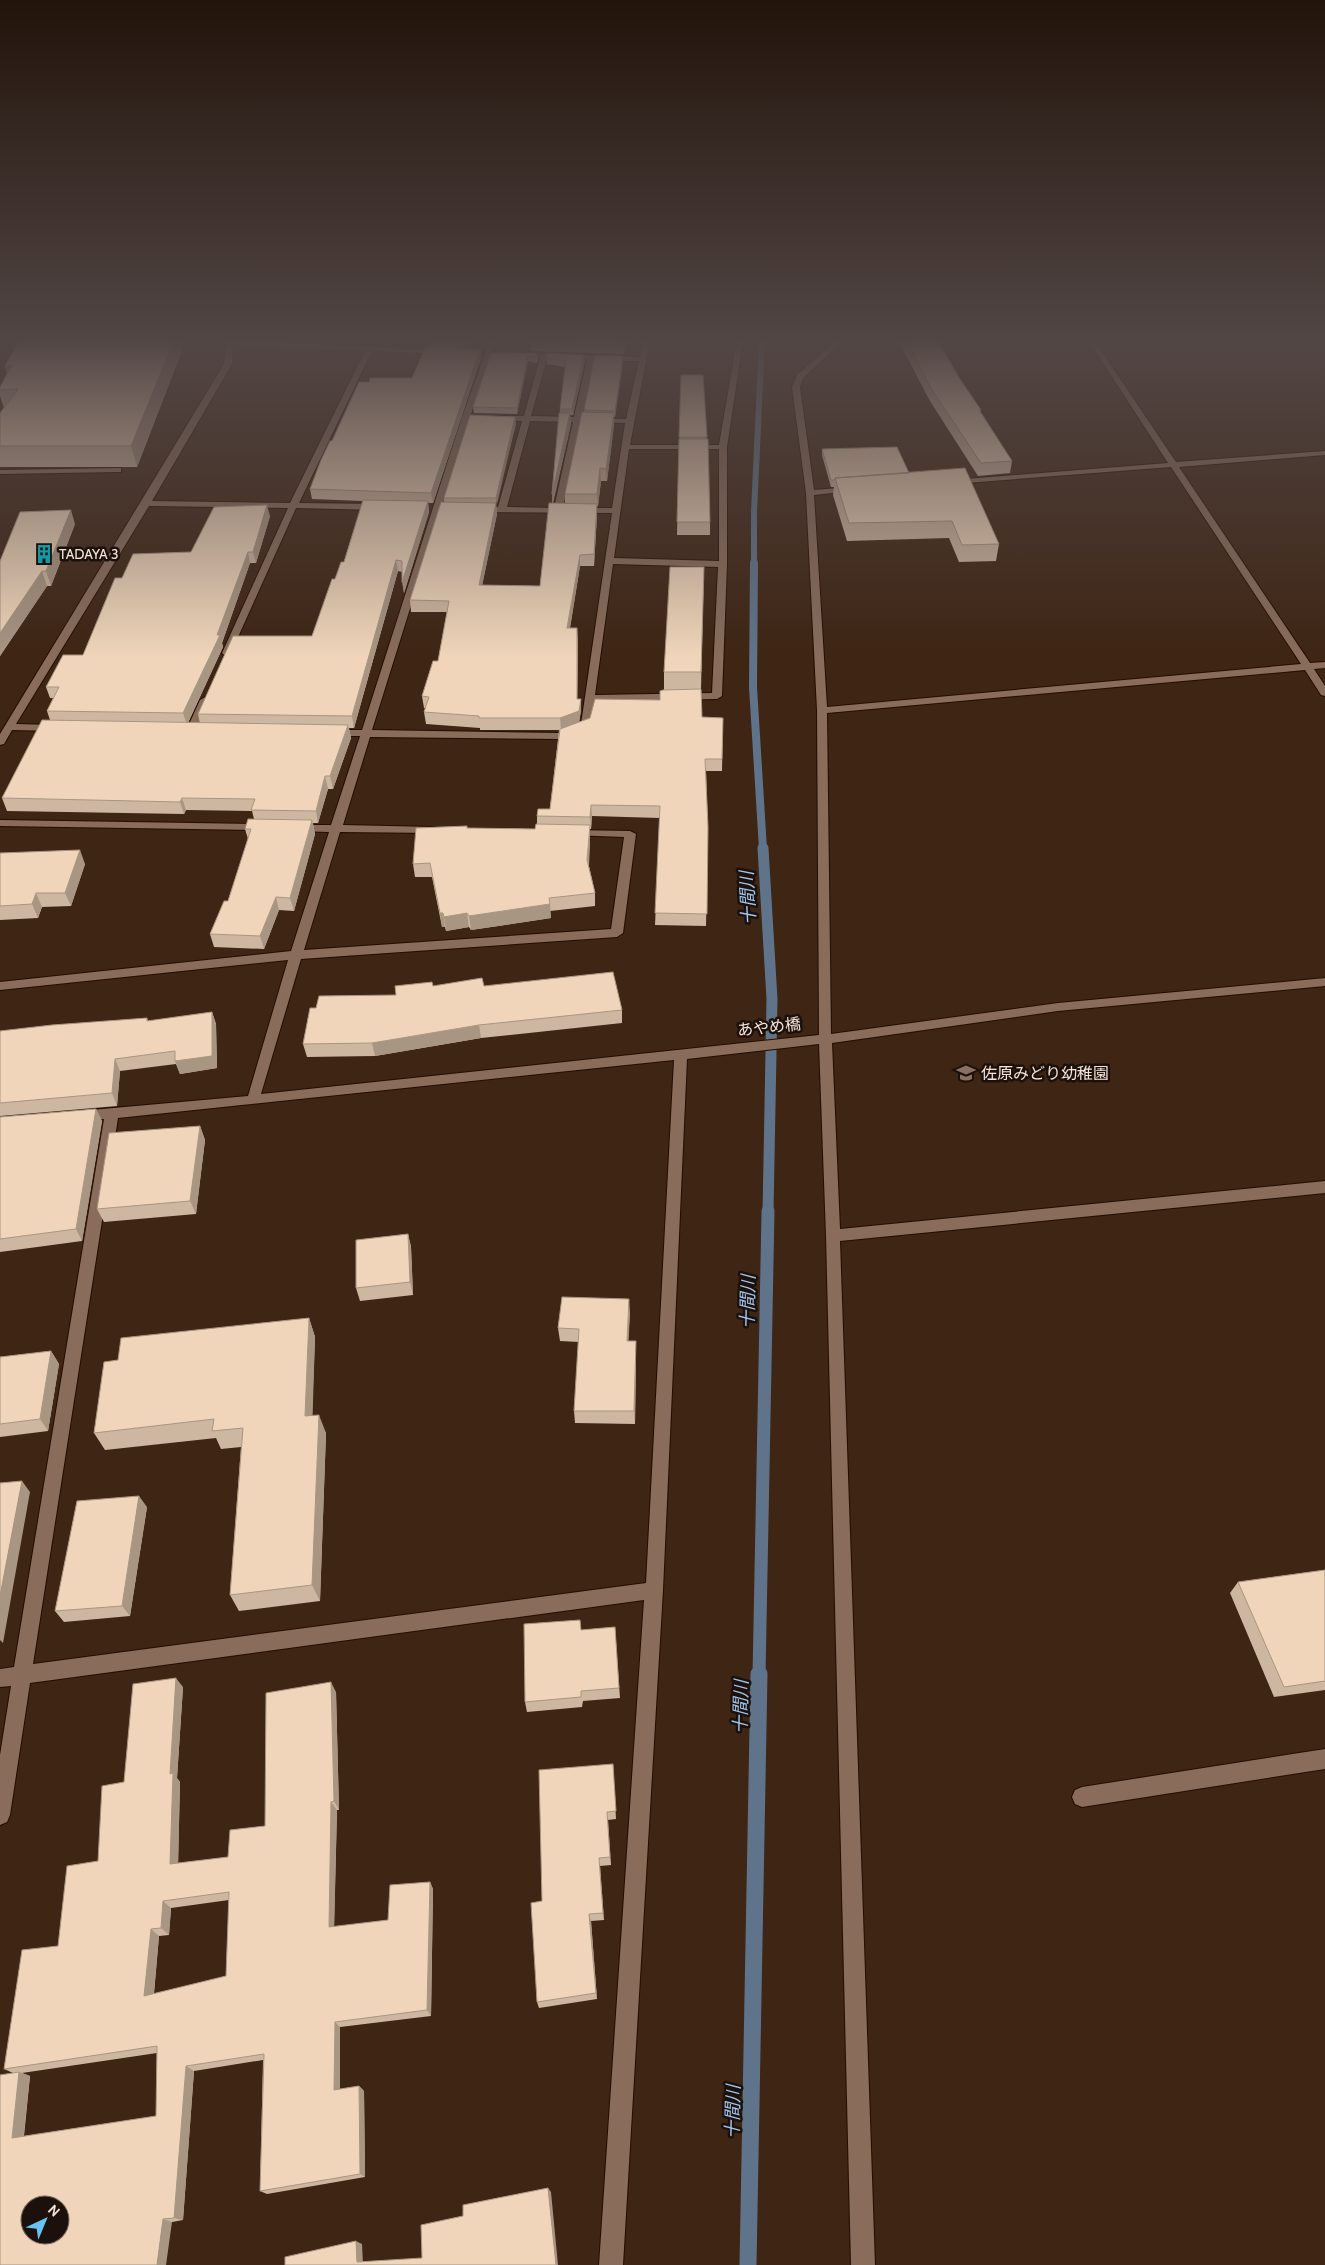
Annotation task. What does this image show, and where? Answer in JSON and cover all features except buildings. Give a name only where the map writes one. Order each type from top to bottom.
[{"type":"street","points":[[0,742],[180,446]]},
{"type":"street","points":[[224,659],[322,446]]},
{"type":"street","points":[[253,1100],[296,955],[366,733],[438,508],[460,446]]},
{"type":"street","points":[[502,509],[519,446]]},
{"type":"street","points":[[558,510],[572,446]]},
{"type":"street","points":[[318,732],[560,736],[586,726],[625,447],[723,446],[723,564],[717,696],[590,698]]},
{"type":"street","points":[[804,446],[810,493],[822,710],[825,1039],[833,1236],[863,2265]]},
{"type":"street","points":[[1160,446],[1325,693]]},
{"type":"street","points":[[947,482],[1325,453]]},
{"type":"street","points":[[0,472],[118,470]]},
{"type":"street","points":[[810,493],[859,489]]},
{"type":"street","points":[[146,503],[390,508]]},
{"type":"street","points":[[466,509],[616,511]]},
{"type":"street","points":[[609,562],[723,564]]},
{"type":"street","points":[[822,710],[1325,664]]},
{"type":"street","points":[[191,731],[208,695]]},
{"type":"street","points":[[9,727],[66,728]]},
{"type":"street","points":[[0,823],[444,830]]},
{"type":"street","points":[[0,986],[296,955],[617,932],[630,834],[562,833]]},
{"type":"street","name":"あやめ橋","points":[[66,1117],[253,1100],[717,1051],[825,1039],[1058,1007],[1325,982]]},
{"type":"street","points":[[611,2265],[654,1590],[681,1054]]},
{"type":"street","points":[[0,1815],[112,1113]]},
{"type":"street","points":[[833,1236],[1325,1187]]},
{"type":"street","points":[[0,1678],[654,1590]]},
{"type":"street","points":[[1082,1797],[1325,1759]]},
{"type":"waterway","name":"十間川","points":[[754,563],[757,446]]},
{"type":"waterway","name":"十間川","points":[[754,563],[753,687],[763,849]]},
{"type":"waterway","name":"十間川","points":[[763,848],[772,999],[768,1213]]},
{"type":"waterway","name":"十間川","points":[[759,1676],[768,1211]]},
{"type":"waterway","name":"十間川","points":[[748,2265],[759,1674]]},
{"type":"place","name":"TADAYA 3","points":[[44,554]]},
{"type":"place","name":"佐原みどり幼稚園","points":[[966,1073]]}]
